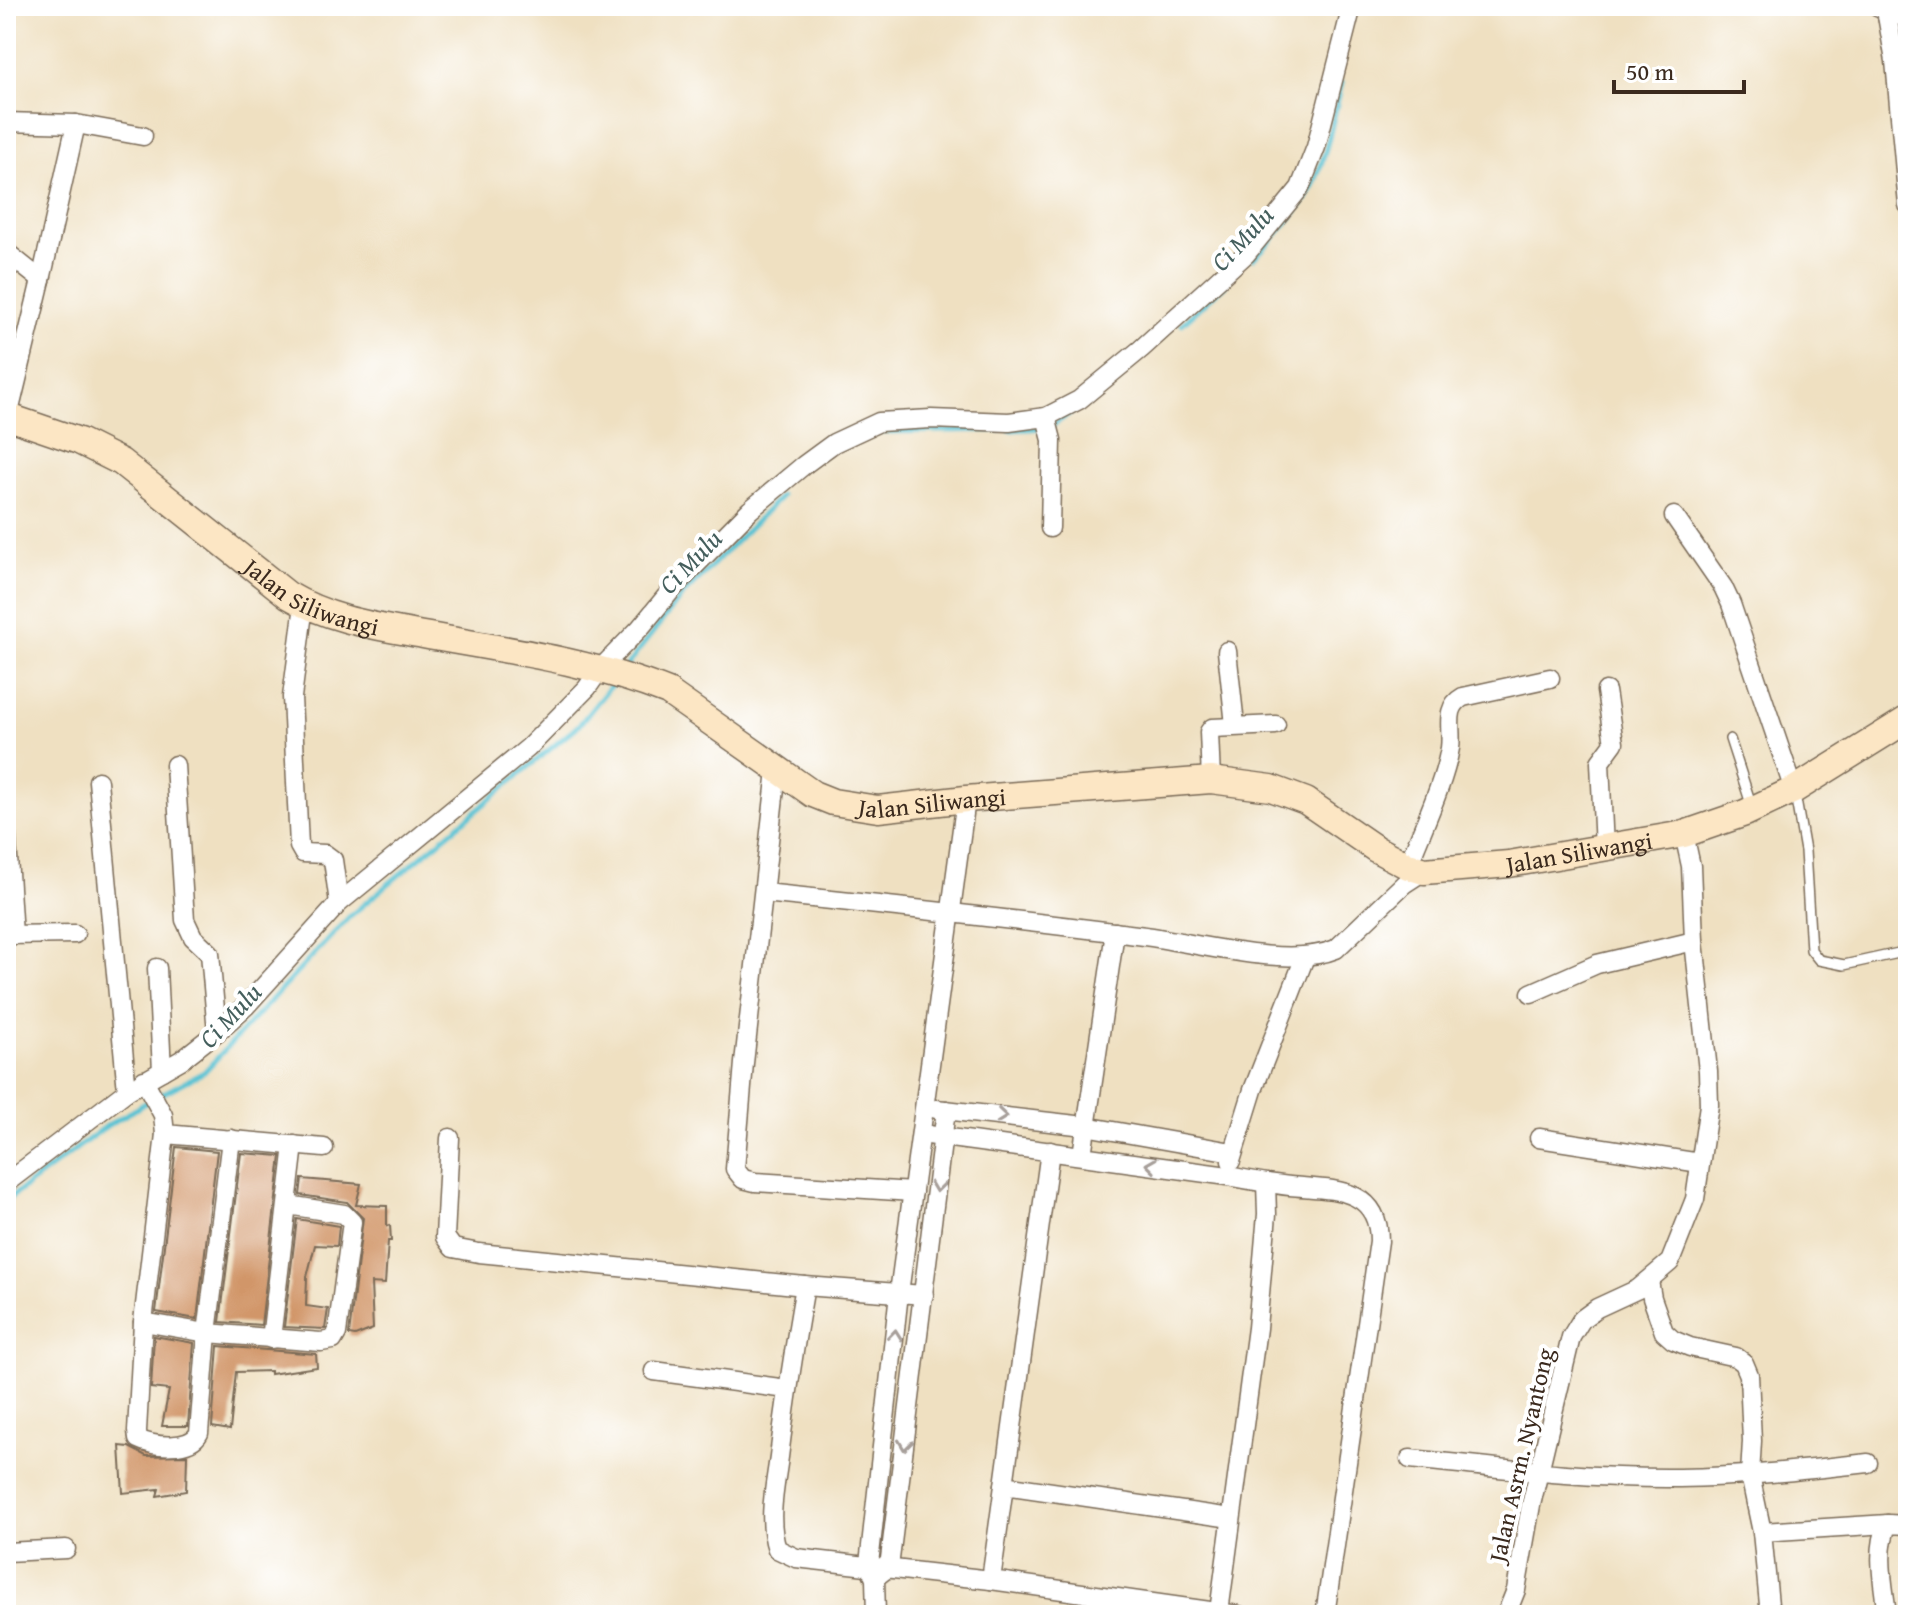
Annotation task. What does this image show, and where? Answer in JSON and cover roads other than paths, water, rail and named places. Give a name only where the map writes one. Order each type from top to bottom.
[{"type":"street","points":[[6,1183],[127,1091],[146,1084],[217,1032],[246,1006],[339,903],[528,748],[587,688],[663,598],[750,510],[834,443],[879,422],[931,419],[1009,422],[1046,418],[1079,400],[1141,349],[1246,254],[1300,188],[1313,157],[1352,6]]},
{"type":"street","points":[[1881,8],[1908,19]]},
{"type":"street","points":[[1881,8],[1895,61],[1908,205]]},
{"type":"street","points":[[6,122],[76,124],[143,136]]},
{"type":"street","points":[[7,416],[76,124]]},
{"type":"street","points":[[6,252],[41,280]]},
{"type":"street","name":"Jalan Siliwangi","points":[[7,416],[79,441],[121,462],[304,605],[329,615],[391,629],[602,668],[642,682],[668,692],[813,794],[857,807],[901,808],[966,799],[1211,780],[1271,788],[1306,801],[1376,849],[1416,869],[1509,864],[1684,834],[1753,810],[1794,790],[1908,719]]},
{"type":"street","points":[[1046,418],[1052,440],[1050,528]]},
{"type":"street","points":[[1674,516],[1723,587],[1731,604],[1794,790]]},
{"type":"street","points":[[304,605],[291,706],[299,846],[303,853],[325,854],[333,860],[339,903]]},
{"type":"street","points":[[1227,651],[1235,725]]},
{"type":"street","points":[[764,893],[1115,932],[1269,955],[1323,955],[1336,949],[1416,869],[1450,751],[1450,712],[1454,703],[1463,697],[1550,678]]},
{"type":"street","points":[[1604,849],[1600,764],[1614,743],[1606,691]]},
{"type":"street","points":[[1211,780],[1209,732],[1216,726],[1276,725]]},
{"type":"street","points":[[175,765],[185,920],[193,937],[210,953],[217,1032]]},
{"type":"street","points":[[777,770],[735,1169],[738,1175],[755,1182],[913,1192]]},
{"type":"street","points":[[98,781],[127,1091]]},
{"type":"street","points":[[876,1615],[886,1407],[966,799]]},
{"type":"street","points":[[6,826],[10,935],[75,934]]},
{"type":"street","name":"Jalan Asrm. Nyantong","points":[[1506,1615],[1516,1590],[1538,1472],[1555,1415],[1571,1337],[1582,1319],[1649,1281],[1670,1262],[1695,1199],[1709,1105],[1708,1071],[1694,941],[1691,866],[1684,834]]},
{"type":"street","points":[[1082,1155],[1115,932]]},
{"type":"street","points":[[1531,993],[1597,964],[1694,941]]},
{"type":"street","points":[[1228,1176],[1232,1152],[1305,957]]},
{"type":"street","points":[[157,968],[162,1071]]},
{"type":"street","points":[[146,1084],[164,1124],[143,1322],[137,1431],[138,1439],[144,1442],[185,1444],[196,1438],[199,1431],[207,1333],[231,1139]]},
{"type":"street","points":[[925,1107],[1085,1126],[1232,1152]]},
{"type":"street","points":[[878,1570],[909,1411],[946,1110]]},
{"type":"street","points":[[164,1124],[231,1139],[324,1148]]},
{"type":"street","points":[[921,1134],[1266,1183],[1334,1188],[1353,1194],[1364,1202],[1379,1227],[1325,1615]]},
{"type":"street","points":[[450,1138],[445,1237],[453,1248],[805,1286],[924,1295]]},
{"type":"street","points":[[1539,1138],[1700,1163]]},
{"type":"street","points":[[271,1339],[294,1145]]},
{"type":"street","points":[[991,1580],[1050,1151]]},
{"type":"street","points":[[805,1286],[787,1389],[772,1511],[772,1530],[777,1549],[796,1558],[878,1570],[991,1580],[1228,1614],[1231,1518],[1257,1328],[1267,1214],[1266,1183]]},
{"type":"street","points":[[143,1322],[207,1333],[271,1339],[324,1342],[335,1338],[352,1234],[351,1219],[344,1214],[288,1205]]},
{"type":"street","points":[[1649,1281],[1664,1332],[1673,1340],[1736,1357],[1744,1363],[1749,1375],[1750,1475],[1762,1532],[1770,1615]]},
{"type":"street","points":[[654,1371],[787,1389]]},
{"type":"street","points":[[886,1407],[909,1411]]},
{"type":"street","points":[[1410,1459],[1538,1472],[1679,1478],[1750,1475],[1868,1463]]},
{"type":"street","points":[[1004,1485],[1231,1518]]},
{"type":"street","points":[[1887,1615],[1882,1536],[1888,1524]]},
{"type":"street","points":[[1762,1532],[1908,1525]]},
{"type":"street","points":[[6,1552],[66,1549]]},
{"type":"lane","points":[[1730,739],[1753,810]]},
{"type":"lane","points":[[1794,790],[1805,851],[1811,950],[1819,960],[1844,965],[1908,951]]},
{"type":"waterway","name":"Ci Mulu","points":[[1253,259],[1310,192],[1325,153],[1342,83]]},
{"type":"waterway","name":"Ci Mulu","points":[[1182,324],[1225,285]]},
{"type":"waterway","name":"Ci Mulu","points":[[1053,425],[1071,413]]},
{"type":"waterway","name":"Ci Mulu","points":[[1010,430],[1044,428]]},
{"type":"waterway","name":"Ci Mulu","points":[[874,432],[1000,430]]},
{"type":"waterway","name":"Ci Mulu","points":[[624,669],[681,597],[781,496]]},
{"type":"waterway","name":"Ci Mulu","points":[[158,1096],[204,1072],[350,916],[579,725],[613,683]]},
{"type":"waterway","name":"Ci Mulu","points":[[6,1201],[108,1125],[149,1101]]}]
